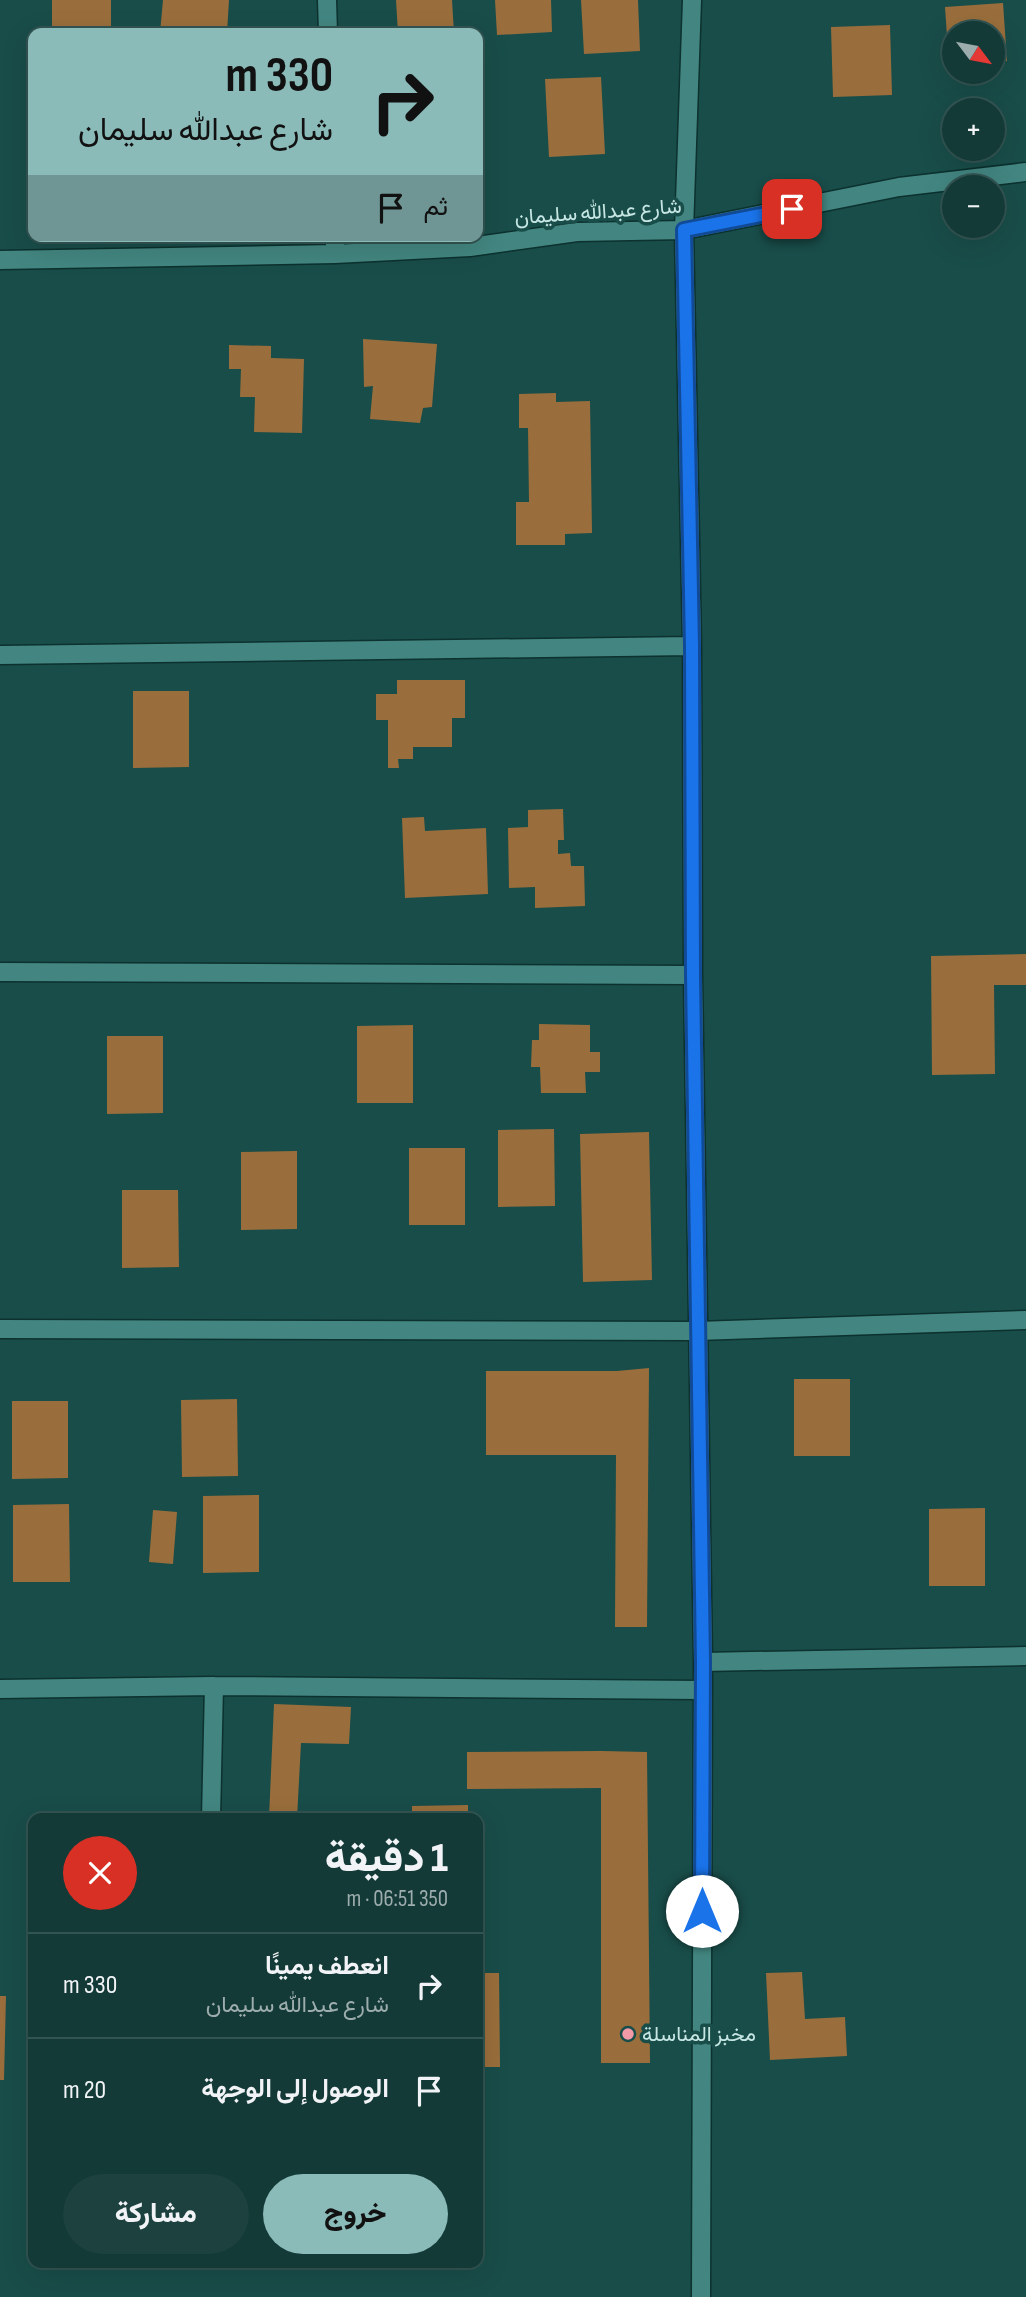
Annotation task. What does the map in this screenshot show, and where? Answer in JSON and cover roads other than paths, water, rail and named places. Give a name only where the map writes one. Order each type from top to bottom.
[{"type":"street","points":[[327,0],[328,28]]},
{"type":"street","points":[[692,0],[684,230],[692,646],[693,975],[703,1662],[701,2297]]},
{"type":"street","name":"شارع عبدالله سليمان","points":[[0,260],[335,245],[470,247],[577,232],[684,230],[900,187],[1026,172]]},
{"type":"street","points":[[0,655],[692,646]]},
{"type":"street","points":[[0,972],[693,975]]},
{"type":"street","points":[[0,1329],[698,1331],[1026,1320]]},
{"type":"street","points":[[703,1662],[1026,1656]]},
{"type":"street","points":[[0,1689],[214,1686],[702,1690]]},
{"type":"street","points":[[211,1813],[214,1686]]},
{"type":"place","name":"مخبز المناسلة","points":[[628,2034]]}]
